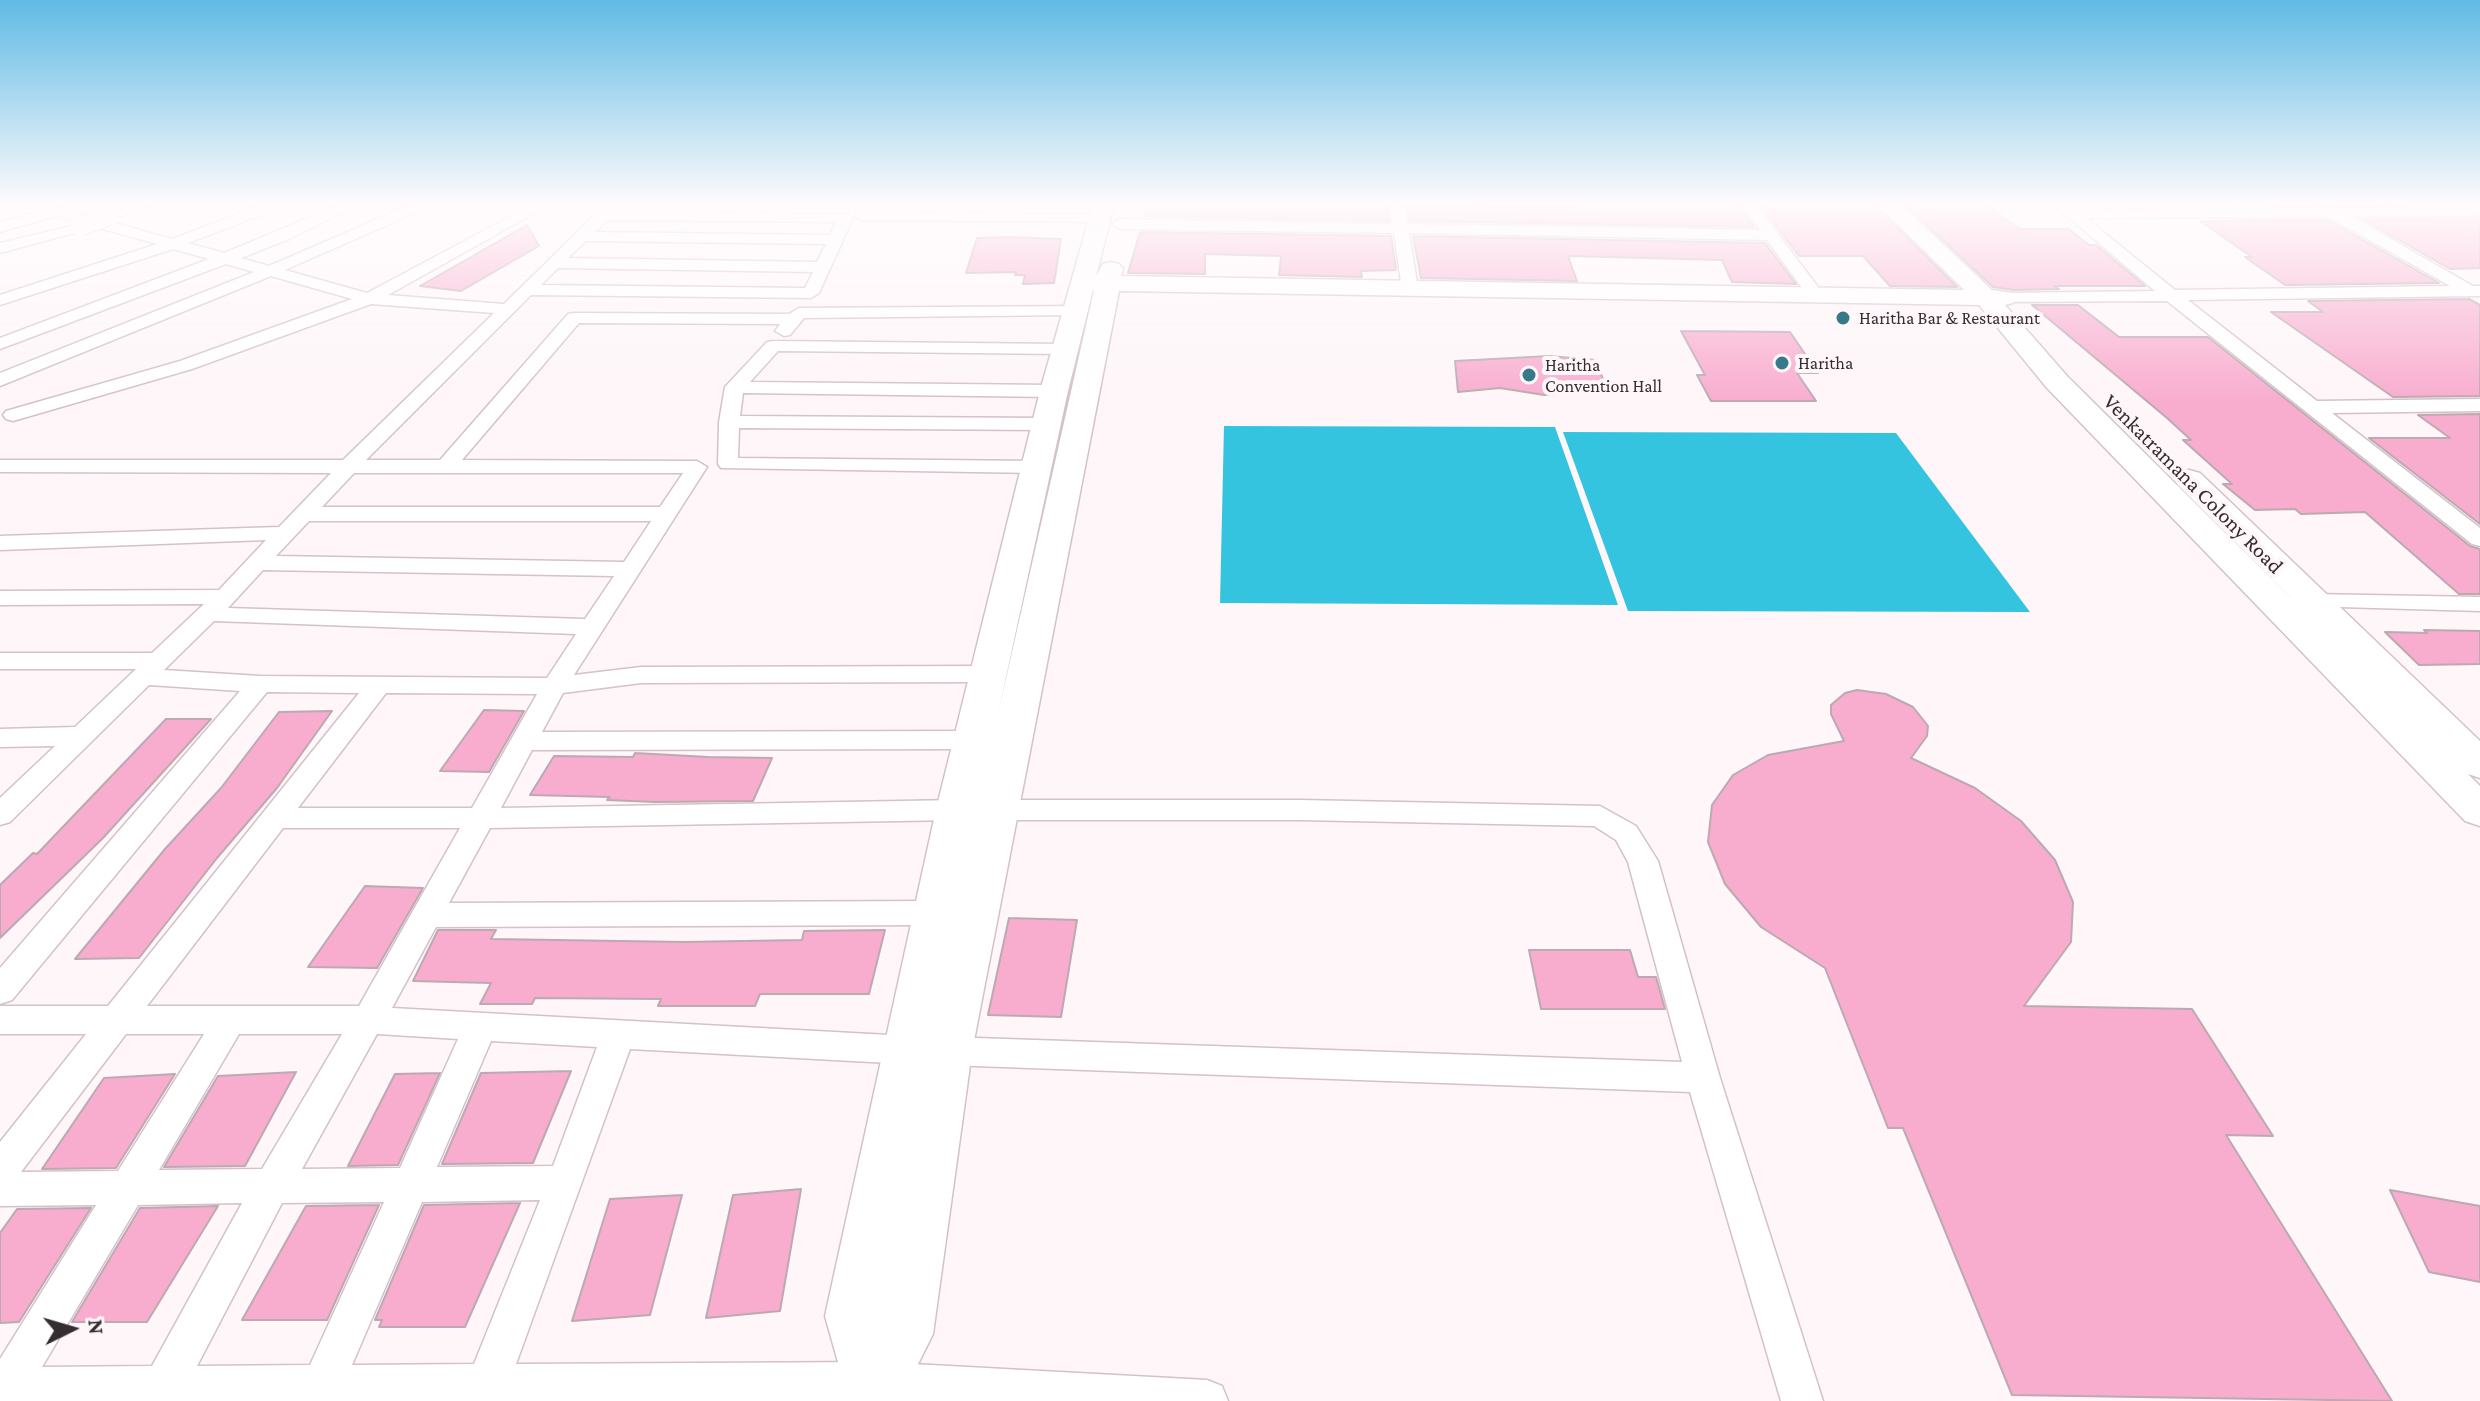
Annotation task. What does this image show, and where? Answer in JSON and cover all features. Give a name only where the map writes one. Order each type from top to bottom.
[{"type":"street","points":[[0,300],[89,270]]},
{"type":"street","points":[[0,344],[193,270]]},
{"type":"street","points":[[4,414],[186,365],[369,299],[422,270]]},
{"type":"street","points":[[1,814],[225,597],[348,467],[545,270]]},
{"type":"street","points":[[526,290],[811,293],[821,270]]},
{"type":"street","points":[[928,1050],[976,810],[1095,270]]},
{"type":"street","points":[[1407,270],[1410,289]]},
{"type":"street","points":[[1798,270],[1816,295]]},
{"type":"street","points":[[1964,270],[1995,298],[2057,382],[2480,811]]},
{"type":"street","name":"Venkatramana Colony Road","points":[[1968,270],[2480,764]]},
{"type":"street","points":[[2141,270],[2480,539]]},
{"type":"street","points":[[2437,270],[2477,293]]},
{"type":"street","points":[[0,380],[270,271],[369,299],[507,309]]},
{"type":"street","points":[[1037,467],[728,464],[734,387],[799,313],[1089,292],[1410,289],[1995,298],[2477,293]]},
{"type":"street","points":[[878,1392],[903,1334],[938,913],[976,810],[975,740],[989,674],[1064,349],[1089,292]]},
{"type":"street","points":[[445,467],[574,318],[794,319]]},
{"type":"street","points":[[773,346],[1064,349]]},
{"type":"street","points":[[734,387],[1051,408]]},
{"type":"street","points":[[2312,407],[2480,405]]},
{"type":"street","points":[[729,422],[1051,408]]},
{"type":"street","points":[[0,466],[697,467],[554,686],[428,915],[272,1186],[163,1387]]},
{"type":"street","points":[[304,514],[666,514]]},
{"type":"street","points":[[0,543],[286,533]]},
{"type":"street","points":[[258,563],[630,569]]},
{"type":"street","points":[[0,598],[225,597]]},
{"type":"street","points":[[2312,601],[2480,604]]},
{"type":"street","points":[[206,614],[592,627]]},
{"type":"street","points":[[0,661],[151,669],[260,684],[554,686],[641,675],[989,674]]},
{"type":"street","points":[[0,1170],[380,683]]},
{"type":"street","points":[[0,991],[260,684]]},
{"type":"street","points":[[0,738],[81,736]]},
{"type":"street","points":[[525,741],[975,740]]},
{"type":"street","points":[[277,818],[976,810],[1300,810],[1600,816],[1626,833],[1643,861],[1703,1078],[1802,1401]]},
{"type":"street","points":[[428,915],[938,913]]},
{"type":"street","points":[[0,1020],[368,1020],[928,1050],[1703,1078]]},
{"type":"street","points":[[3,1388],[230,1020]]},
{"type":"street","points":[[322,1386],[481,1026]]},
{"type":"street","points":[[487,1385],[619,1033]]},
{"type":"street","points":[[0,1189],[565,1183]]},
{"type":"street","points":[[3,1388],[487,1385],[558,1393],[878,1392],[1207,1401]]},
{"type":"water","points":[[1224,426],[1555,427],[1618,605],[1220,603]]},
{"type":"water","points":[[1563,432],[1896,433],[2030,612],[1628,611]]},
{"type":"building","points":[[447,270],[497,270],[461,291],[420,286]]},
{"type":"building","points":[[967,270],[1056,270],[1054,283],[1023,284],[1025,275],[1015,275],[1016,272],[966,273]]},
{"type":"building","points":[[1129,270],[1205,270],[1205,274],[1128,273]]},
{"type":"building","points":[[1279,270],[1383,270],[1361,271],[1362,277],[1279,275]]},
{"type":"building","points":[[1420,270],[1573,270],[1577,281],[1421,278]]},
{"type":"building","points":[[1727,270],[1786,270],[1796,284],[1732,282]]},
{"type":"building","points":[[1876,270],[1940,270],[1957,287],[1890,286]]},
{"type":"building","points":[[1975,270],[2126,270],[2145,286],[2054,286],[2059,289],[2014,290],[1993,287]]},
{"type":"building","points":[[2264,270],[2417,270],[2439,283],[2285,285]]},
{"type":"building","points":[[2469,299],[2480,305],[2480,396],[2393,397],[2271,312],[2323,312],[2308,301]]},
{"type":"building","points":[[2032,305],[2078,305],[2119,337],[2208,337],[2470,546],[2480,549],[2480,594],[2459,594],[2365,512],[2301,514],[2295,509],[2255,510],[2223,484],[2232,484],[2183,440],[2191,440]]},
{"type":"building","name":"Haritha","points":[[1681,331],[1790,332],[1818,373],[1797,373],[1816,401],[1711,401],[1697,375],[1705,375]]},
{"type":"building","name":"Haritha Convention Hall","points":[[1549,356],[1596,360],[1607,390],[1544,395],[1500,388],[1458,392],[1455,361]]},
{"type":"building","points":[[2480,414],[2480,524],[2369,438],[2450,438],[2418,415]]},
{"type":"building","points":[[2424,630],[2480,631],[2480,664],[2419,665],[2385,632],[2427,633]]},
{"type":"building","points":[[1857,690],[1886,694],[1913,707],[1928,726],[1927,736],[1911,758],[1975,788],[2021,821],[2055,860],[2073,902],[2071,942],[2024,1006],[2192,1009],[2273,1136],[2226,1135],[2392,1401],[2012,1395],[1903,1128],[1888,1128],[1825,968],[1761,927],[1725,884],[1708,842],[1712,805],[1733,775],[1768,755],[1844,741],[1831,714],[1831,705],[1845,693]]},
{"type":"building","points":[[484,710],[524,711],[489,772],[440,771]]},
{"type":"building","points":[[332,711],[277,788],[217,858],[139,958],[75,959],[165,849],[221,788],[279,712]]},
{"type":"building","points":[[166,719],[211,719],[103,838],[0,938],[0,885],[33,853],[37,854]]},
{"type":"building","points":[[635,753],[772,758],[753,801],[655,802],[607,800],[610,797],[530,795],[554,756],[633,757]]},
{"type":"building","points":[[365,886],[423,888],[377,968],[308,967]]},
{"type":"building","points":[[1009,918],[1077,920],[1061,1017],[988,1015]]},
{"type":"building","points":[[438,930],[496,930],[491,939],[684,942],[802,940],[804,931],[885,930],[869,994],[760,994],[755,1006],[658,1006],[661,999],[535,998],[532,1004],[480,1004],[491,983],[413,981]]},
{"type":"building","points":[[1529,950],[1630,950],[1638,977],[1656,977],[1665,1009],[1541,1009]]},
{"type":"building","points":[[571,1071],[533,1163],[442,1164],[481,1073]]},
{"type":"building","points":[[296,1072],[245,1166],[164,1167],[218,1076]]},
{"type":"building","points":[[440,1073],[398,1165],[348,1166],[395,1074]]},
{"type":"building","points":[[175,1074],[116,1168],[42,1169],[104,1078]]},
{"type":"building","points":[[801,1189],[780,1311],[706,1318],[733,1195]]},
{"type":"building","points":[[2390,1190],[2480,1206],[2480,1282],[2429,1272]]},
{"type":"building","points":[[682,1195],[650,1315],[572,1321],[610,1199]]},
{"type":"building","points":[[520,1203],[465,1327],[379,1327],[382,1320],[375,1320],[424,1205]]},
{"type":"building","points":[[379,1205],[327,1320],[242,1320],[306,1206]]},
{"type":"building","points":[[218,1206],[147,1322],[72,1322],[140,1208]]},
{"type":"building","points":[[91,1208],[19,1322],[0,1323],[0,1233],[17,1209]]},
{"type":"place","name":"Haritha Bar & Restaurant","points":[[1843,318]]},
{"type":"place","name":"Haritha","points":[[1782,363]]},
{"type":"place","name":"Haritha Convention Hall","points":[[1529,375]]}]
